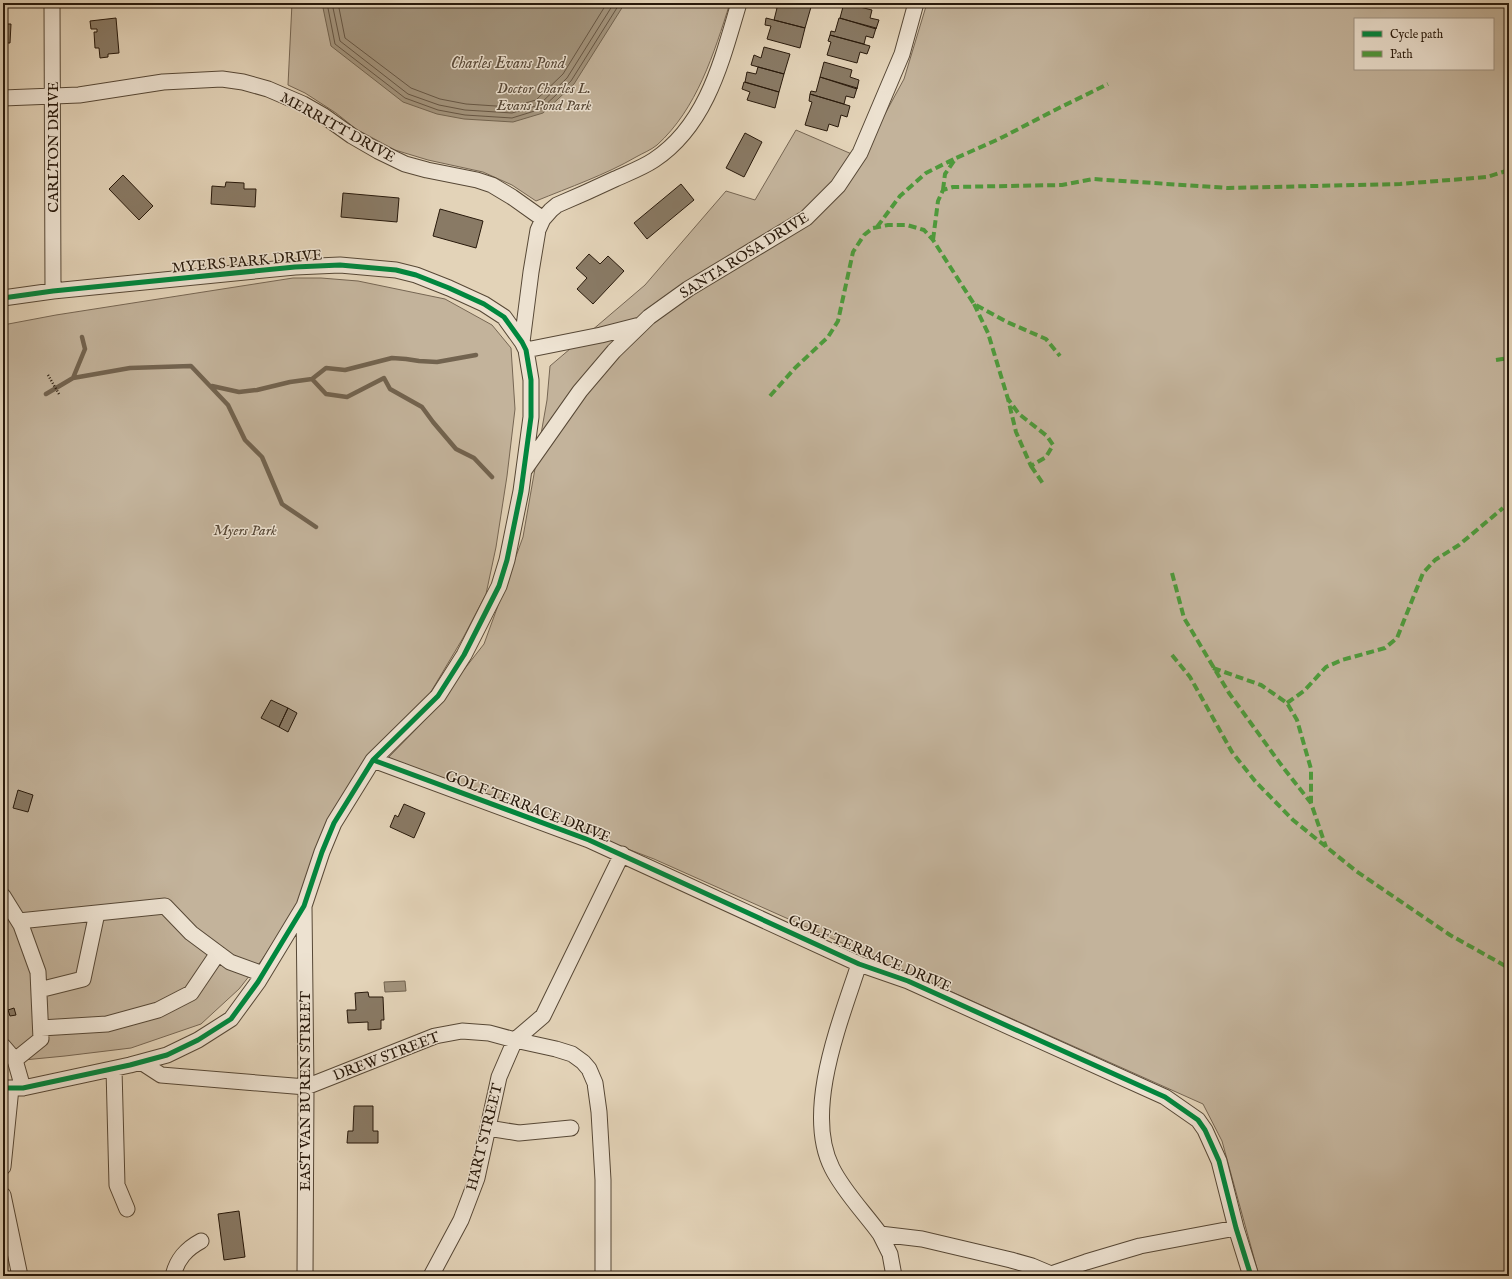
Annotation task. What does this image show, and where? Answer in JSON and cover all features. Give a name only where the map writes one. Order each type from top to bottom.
[{"type":"street","name":"CARLTON DRIVE","points":[[52,3],[53,291]]},
{"type":"street","points":[[524,346],[531,272],[538,230],[543,219],[557,205],[654,160],[678,140],[691,125],[708,93],[721,63],[740,3]]},
{"type":"street","name":"SANTA ROSA DRIVE","points":[[523,472],[580,391],[614,351],[649,317],[688,289],[806,218],[838,186],[860,153],[902,54],[916,3]]},
{"type":"street","name":"MERRITT DRIVE","points":[[3,98],[79,95],[163,82],[222,79],[243,82],[268,89],[303,104],[324,116],[352,136],[405,164],[476,180],[492,186],[512,197],[543,219]]},
{"type":"street","name":"MYERS PARK DRIVE","points":[[3,298],[53,291],[294,267],[340,265],[396,270],[416,275],[484,304],[504,317],[524,346],[531,380],[531,417],[523,472],[507,560],[499,586],[464,655],[438,696],[373,760],[334,824],[322,852],[304,906],[263,974],[231,1019],[198,1040],[167,1055],[114,1069],[12,1088]]},
{"type":"street","name":"SANTA ROSA DRIVE","points":[[524,346],[595,336],[641,325]]},
{"type":"street","name":"GOLF TERRACE DRIVE","points":[[373,760],[589,840],[622,854],[859,964],[908,981],[1165,1097],[1198,1120],[1214,1148],[1251,1276]]},
{"type":"street","points":[[515,1040],[544,1016],[622,854]]},
{"type":"street","points":[[3,896],[19,921],[38,972],[41,1028],[41,1039],[15,1060],[3,1167]]},
{"type":"street","points":[[19,921],[165,906],[191,933],[230,962],[263,974]]},
{"type":"street","name":"EAST VAN BUREN STREET","points":[[304,906],[306,1087],[305,1276]]},
{"type":"street","points":[[39,990],[83,979],[97,913]]},
{"type":"street","points":[[41,1028],[107,1024],[158,1010],[191,993],[218,953]]},
{"type":"street","points":[[859,964],[831,1050],[824,1088],[822,1131],[826,1154],[832,1168],[843,1186],[880,1234],[890,1254],[894,1276]]},
{"type":"street","name":"DREW STREET","points":[[141,1062],[161,1074],[306,1087],[435,1036],[462,1031],[489,1033],[572,1054],[589,1069],[595,1083],[599,1112],[603,1180],[603,1276]]},
{"type":"street","name":"HART STREET","points":[[430,1276],[461,1220],[477,1178],[500,1077],[515,1040]]},
{"type":"street","points":[[3,1046],[15,1060]]},
{"type":"street","points":[[114,1069],[118,1185],[127,1210]]},
{"type":"street","points":[[488,1128],[519,1133],[571,1128]]},
{"type":"street","points":[[3,1195],[8,1240],[20,1276]]},
{"type":"street","points":[[880,1234],[929,1240],[1011,1260],[1032,1266],[1052,1275],[1086,1262],[1140,1246],[1236,1228]]},
{"type":"street","points":[[173,1276],[175,1267],[188,1248],[201,1241]]},
{"type":"path","points":[[48,375],[59,394]]},
{"type":"green space","name":"Doctor Charles L. Evans Pond Park","points":[[292,3],[730,3],[702,79],[683,115],[671,131],[650,150],[612,170],[536,201],[512,185],[483,172],[428,160],[395,150],[356,129],[336,113],[305,93],[288,85]]},
{"type":"green space","points":[[927,3],[1509,3],[1509,1276],[1259,1276],[1222,1141],[1203,1104],[654,859],[388,758],[423,722],[484,644],[523,537],[547,400],[550,366],[645,285],[726,191],[755,200],[796,130],[861,158],[904,79]]},
{"type":"green space","name":"Myers Park","points":[[293,278],[321,278],[358,281],[445,299],[492,325],[511,348],[515,409],[507,476],[496,547],[486,594],[463,638],[426,700],[381,745],[298,905],[261,961],[239,989],[201,1024],[131,1048],[3,1062],[3,325],[56,315]]},
{"type":"water","name":"Charles Evans Pond","points":[[322,3],[625,3],[574,84],[543,113],[513,122],[464,119],[437,114],[403,102],[331,46]]},
{"type":"water","points":[[405,981],[406,991],[385,992],[384,982]]},
{"type":"building","points":[[770,3],[797,3],[811,7],[805,28],[774,20],[777,8],[769,6]]},
{"type":"building","points":[[797,3],[812,3],[811,7]]},
{"type":"building","points":[[844,3],[872,10],[870,18],[879,20],[876,29],[840,18]]},
{"type":"building","points":[[116,18],[119,53],[108,54],[108,57],[100,58],[99,48],[95,48],[94,32],[97,32],[97,29],[91,29],[90,21]]},
{"type":"building","points":[[766,18],[805,28],[800,48],[767,39],[771,26],[765,25]]},
{"type":"building","points":[[839,18],[876,28],[873,38],[866,36],[864,44],[830,35],[831,31],[835,32]]},
{"type":"building","points":[[3,24],[11,24],[10,43],[3,43]]},
{"type":"building","points":[[830,35],[870,46],[867,54],[860,52],[857,63],[827,55],[831,42],[828,41]]},
{"type":"building","points":[[764,47],[790,54],[784,74],[751,65],[754,55],[761,58]]},
{"type":"building","points":[[824,62],[852,70],[850,77],[859,80],[857,89],[820,77]]},
{"type":"building","points":[[758,67],[784,74],[779,92],[745,82],[747,72],[756,74]]},
{"type":"building","points":[[820,77],[857,88],[854,98],[846,96],[844,104],[810,94],[811,91],[816,92]]},
{"type":"building","points":[[744,82],[779,92],[775,108],[747,100],[750,92],[742,89]]},
{"type":"building","points":[[810,94],[850,106],[847,117],[841,115],[838,127],[829,124],[827,131],[805,125],[812,102],[809,101]]},
{"type":"building","points":[[745,133],[762,142],[744,177],[726,168]]},
{"type":"building","points":[[3,147],[5,147],[5,172],[3,172]]},
{"type":"building","points":[[123,175],[153,206],[139,220],[109,189]]},
{"type":"building","points":[[226,182],[244,183],[244,189],[256,189],[255,207],[211,204],[212,186],[225,187]]},
{"type":"building","points":[[681,184],[694,200],[647,239],[634,223]]},
{"type":"building","points":[[343,193],[399,198],[397,222],[341,217]]},
{"type":"building","points":[[440,209],[483,221],[476,248],[433,236]]},
{"type":"building","points":[[589,254],[600,264],[608,256],[624,271],[593,304],[577,289],[587,278],[576,268]]},
{"type":"building","points":[[271,700],[288,708],[279,727],[261,718]]},
{"type":"building","points":[[288,708],[297,713],[288,732],[279,727]]},
{"type":"building","points":[[18,790],[33,795],[28,812],[13,808]]},
{"type":"building","points":[[404,804],[425,813],[414,838],[390,827],[395,815],[398,817]]},
{"type":"building","points":[[368,992],[369,997],[383,997],[384,1020],[381,1020],[381,1029],[368,1030],[368,1022],[348,1023],[347,1010],[356,1010],[355,993]]},
{"type":"building","points":[[14,1008],[16,1015],[10,1016],[8,1010]]},
{"type":"building","points":[[354,1106],[373,1106],[373,1131],[378,1131],[378,1143],[347,1143],[348,1131],[353,1131]]},
{"type":"building","points":[[239,1211],[245,1257],[224,1260],[218,1214]]},
{"type":"waterway","points":[[73,378],[85,349],[82,337]]},
{"type":"waterway","points":[[212,386],[239,392],[257,390],[290,382],[312,379],[326,368],[345,370],[392,358],[437,362],[476,355]]},
{"type":"waterway","points":[[46,394],[73,378],[130,368],[191,366],[228,405],[245,440],[262,457],[282,504],[316,527]]},
{"type":"waterway","points":[[312,379],[326,394],[347,397],[384,378],[390,389],[422,407],[456,449],[474,458],[492,477]]},
{"type":"marked path","points":[[943,190],[945,174],[956,158],[999,139],[1108,84]]},
{"type":"marked path","points":[[877,227],[900,196],[926,173],[954,159]]},
{"type":"marked path","points":[[933,240],[938,201],[943,190],[953,187],[1062,185],[1093,179],[1228,188],[1400,184],[1487,177],[1509,170]]},
{"type":"marked path","points":[[770,396],[795,368],[828,337],[838,321],[853,252],[864,235],[873,228],[888,225],[907,225],[924,230],[933,240],[974,304],[1007,322],[1046,339],[1060,356]]},
{"type":"marked path","points":[[974,304],[988,333],[1008,399],[1016,432],[1031,466],[1046,457],[1053,445],[1047,436],[1019,414],[1008,399]]},
{"type":"marked path","points":[[1496,360],[1509,358]]},
{"type":"marked path","points":[[1031,466],[1044,485]]},
{"type":"marked path","points":[[1287,703],[1304,691],[1326,667],[1342,660],[1385,648],[1397,638],[1423,573],[1435,560],[1459,545],[1503,508]]},
{"type":"marked path","points":[[1172,573],[1184,618],[1229,693],[1311,803],[1326,847]]},
{"type":"marked path","points":[[1172,655],[1190,677],[1232,752],[1255,781],[1293,820],[1356,871],[1450,935],[1509,968]]},
{"type":"marked path","points":[[1213,668],[1261,685],[1287,703],[1297,720],[1311,769],[1311,803]]},
{"type":"cycle path","points":[[3,298],[53,291],[295,267],[340,265],[396,270],[416,275],[449,288],[484,304],[504,317],[526,350],[531,380],[531,417],[521,491],[507,560],[499,586],[464,655],[438,696],[373,760],[334,823],[322,852],[304,906],[258,982],[231,1019],[198,1040],[167,1055],[130,1065],[23,1088],[3,1088]]},
{"type":"cycle path","points":[[373,760],[589,840],[859,964],[908,981],[1165,1097],[1198,1120],[1205,1130],[1219,1161],[1236,1228],[1251,1276]]}]
